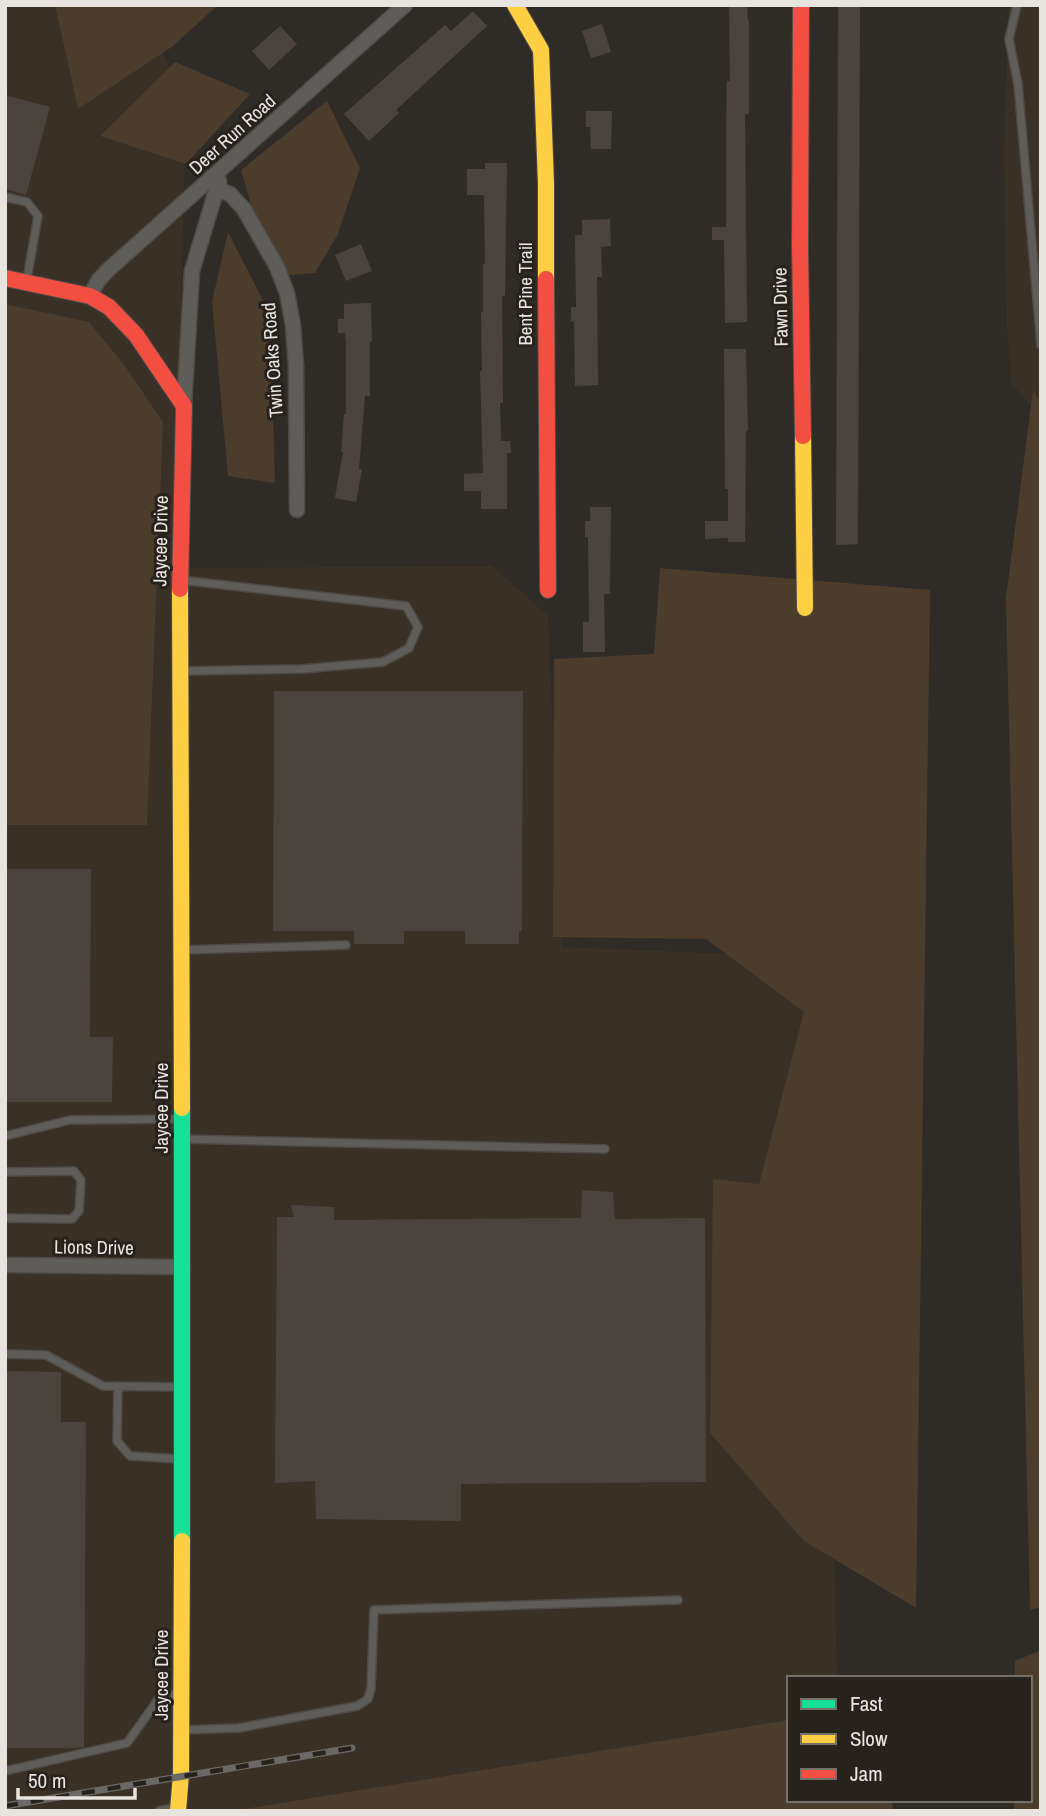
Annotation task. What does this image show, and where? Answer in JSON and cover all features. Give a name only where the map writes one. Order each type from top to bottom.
[{"type":"street","name":"Deer Run Road","points":[[90,296],[108,270],[405,5]]},
{"type":"street","name":"Bent Pine Trail","points":[[515,5],[541,50],[546,184],[548,590]]},
{"type":"street","name":"Fawn Drive","points":[[801,5],[800,248],[805,608]]},
{"type":"street","name":"Jaycee Drive","points":[[178,1809],[181,1730],[183,1267],[180,580],[184,406],[188,302],[192,271],[224,166]]},
{"type":"street","name":"Twin Oaks Road","points":[[217,188],[230,194],[244,209],[277,267],[287,293],[296,366],[297,510]]},
{"type":"street","points":[[5,278],[90,296],[109,307],[136,335],[184,406]]},
{"type":"street","name":"Lions Drive","points":[[5,1265],[183,1267]]},
{"type":"lane","points":[[1017,5],[1009,39],[1018,83],[1041,345]]},
{"type":"lane","points":[[5,197],[27,202],[38,216],[26,282]]},
{"type":"lane","points":[[180,580],[406,606],[418,626],[409,648],[383,662],[302,669],[180,671]]},
{"type":"lane","points":[[181,950],[346,945]]},
{"type":"lane","points":[[5,1136],[70,1120],[182,1119]]},
{"type":"lane","points":[[182,1139],[605,1149]]},
{"type":"lane","points":[[5,1172],[74,1171],[82,1180],[79,1211],[72,1219],[5,1218]]},
{"type":"lane","points":[[5,1354],[46,1355],[103,1386],[182,1387]]},
{"type":"lane","points":[[118,1386],[117,1441],[130,1456],[182,1459]]},
{"type":"lane","points":[[181,1730],[239,1728],[357,1706],[368,1699],[370,1688],[374,1610],[678,1600]]},
{"type":"lane","points":[[5,1771],[127,1743],[160,1697],[181,1693]]},
{"type":"lane","points":[[159,1811],[178,1809]]},
{"type":"shaded area","points":[[5,5],[137,5],[186,98],[175,568],[492,566],[548,616],[562,947],[730,954],[820,951],[837,1676],[787,1676],[787,1753],[380,1811],[5,1811]]},
{"type":"shaded area","points":[[55,5],[218,5],[173,46],[78,109]]},
{"type":"shaded area","points":[[1009,5],[1041,5],[1041,418],[1011,383],[1007,327],[1004,150]]},
{"type":"shaded area","points":[[175,62],[250,94],[186,164],[100,136]]},
{"type":"shaded area","points":[[327,101],[360,168],[337,236],[315,273],[272,276],[241,170]]},
{"type":"shaded area","points":[[228,232],[270,314],[275,483],[228,476],[212,302]]},
{"type":"shaded area","points":[[5,304],[89,322],[125,366],[163,422],[147,825],[5,825]]},
{"type":"shaded area","points":[[1033,390],[1041,402],[1041,1607],[1030,1610],[1006,598]]},
{"type":"shaded area","points":[[660,568],[930,590],[916,1608],[804,1541],[710,1433],[713,1179],[759,1184],[804,1012],[706,939],[553,937],[554,659],[654,654]]},
{"type":"shaded area","points":[[1041,1650],[1041,1811],[1014,1811],[1014,1802],[1032,1802],[1032,1676],[1015,1676],[1015,1661]]},
{"type":"shaded area","points":[[787,1720],[787,1802],[892,1802],[893,1811],[232,1811]]},
{"type":"building","points":[[729,5],[747,5],[749,21],[749,114],[745,114],[747,322],[725,323],[724,240],[712,240],[712,227],[726,227]]},
{"type":"building","points":[[838,5],[860,5],[858,544],[836,545]]},
{"type":"building","points":[[473,11],[487,26],[396,110],[399,113],[369,141],[344,114],[445,25],[451,31]]},
{"type":"building","points":[[602,24],[611,52],[591,58],[582,31]]},
{"type":"building","points":[[280,26],[297,44],[269,70],[252,51]]},
{"type":"building","points":[[5,95],[50,107],[26,195],[5,189]]},
{"type":"building","points":[[586,111],[612,111],[611,149],[591,149]]},
{"type":"building","points":[[485,163],[507,163],[505,295],[502,296],[503,403],[500,403],[501,441],[510,441],[511,453],[507,453],[507,509],[481,509],[481,491],[464,491],[464,474],[483,473],[480,371],[485,264],[484,195],[467,195],[467,169],[485,169]]},
{"type":"building","points":[[610,219],[611,246],[601,247],[602,277],[597,277],[598,385],[575,386],[574,321],[571,322],[571,307],[576,307],[575,235],[582,235],[582,220]]},
{"type":"building","points":[[361,244],[372,271],[346,281],[335,255]]},
{"type":"building","points":[[371,303],[370,396],[365,396],[359,469],[362,469],[356,502],[335,498],[346,414],[346,342],[345,333],[338,333],[338,319],[344,319],[344,304]]},
{"type":"building","points":[[724,349],[746,349],[748,431],[745,542],[728,542],[728,538],[705,539],[705,521],[728,521],[728,489],[725,489]]},
{"type":"building","points":[[590,507],[611,507],[610,594],[604,594],[605,652],[583,652],[583,622],[589,622],[588,537],[585,537],[585,521],[590,521]]},
{"type":"building","points":[[274,691],[523,691],[522,931],[519,931],[519,944],[465,944],[465,931],[404,931],[404,944],[354,944],[354,931],[273,931]]},
{"type":"building","points":[[5,869],[91,869],[90,1037],[113,1037],[112,1102],[5,1102]]},
{"type":"building","points":[[582,1190],[613,1192],[615,1219],[705,1218],[706,1482],[461,1484],[461,1521],[316,1519],[315,1481],[275,1483],[277,1217],[294,1217],[291,1205],[334,1207],[334,1220],[581,1218]]},
{"type":"building","points":[[5,1371],[61,1372],[61,1422],[86,1422],[84,1747],[5,1748]]},
{"type":"railway","points":[[5,1806],[352,1748]]},
{"type":"traffic: fast","points":[[182,1108],[182,1541]]},
{"type":"traffic: slow","points":[[515,5],[541,50],[546,279]]},
{"type":"traffic: slow","points":[[803,436],[805,608]]},
{"type":"traffic: slow","points":[[180,589],[182,1108]]},
{"type":"traffic: slow","points":[[178,1811],[181,1774],[182,1541]]},
{"type":"traffic: jam","points":[[801,5],[800,248],[803,436]]},
{"type":"traffic: jam","points":[[5,278],[90,296],[109,307],[136,335],[184,406],[180,589]]},
{"type":"traffic: jam","points":[[546,279],[548,590]]}]
